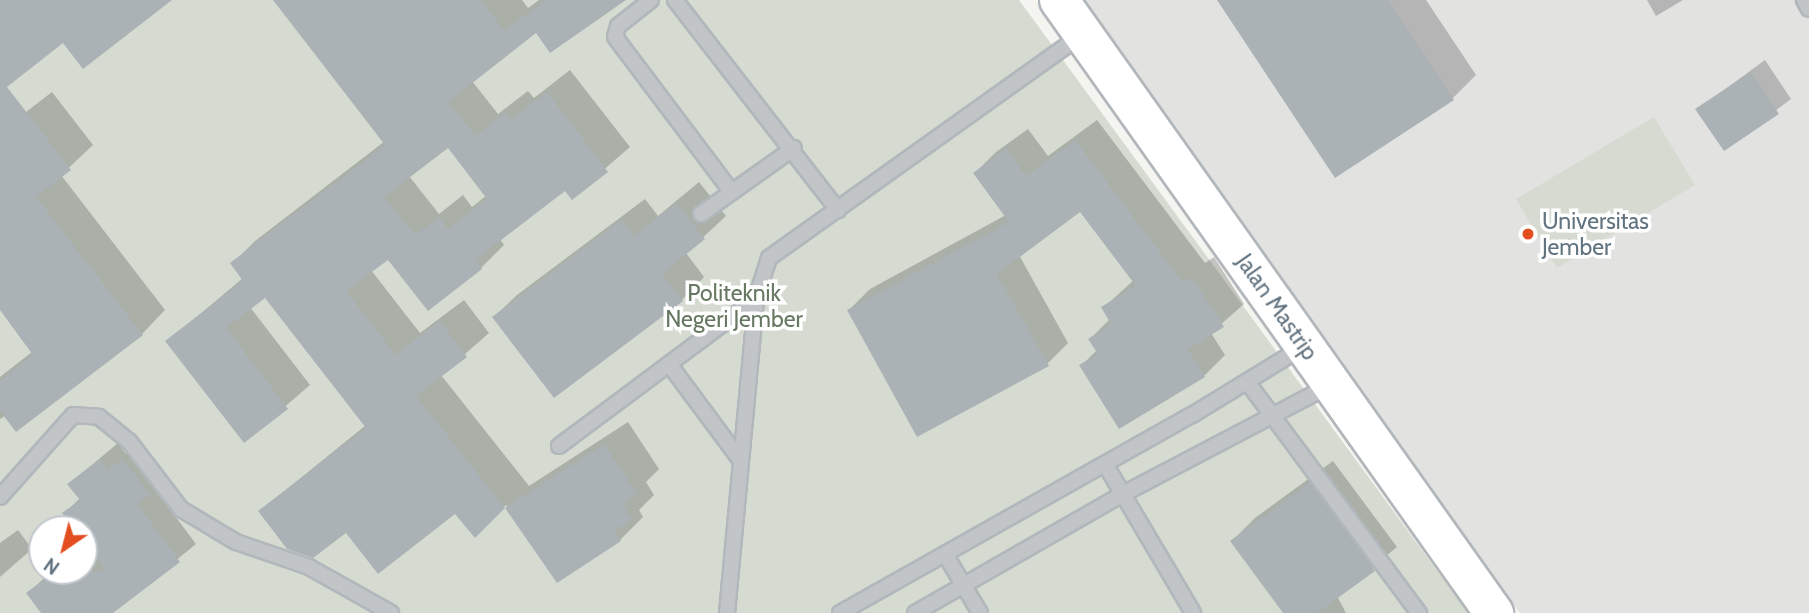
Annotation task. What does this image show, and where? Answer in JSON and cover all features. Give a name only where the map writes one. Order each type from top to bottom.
[{"type":"main road","name":"Jalan Mastrip","points":[[1059,0],[1494,613]]},
{"type":"lane","points":[[651,0],[618,26],[614,37],[732,192]]},
{"type":"lane","points":[[676,0],[794,148],[838,210]]},
{"type":"lane","points":[[1804,0],[1809,9]]},
{"type":"lane","points":[[727,613],[756,299],[769,258],[1083,34]]},
{"type":"lane","points":[[701,214],[794,148]]},
{"type":"lane","points":[[559,446],[756,299]]},
{"type":"lane","points":[[840,613],[1248,383],[1304,346]]},
{"type":"lane","points":[[669,364],[741,461]]},
{"type":"lane","points":[[1248,383],[1271,418],[1419,613]]},
{"type":"lane","points":[[915,613],[1123,494],[1332,385]]},
{"type":"lane","points":[[0,497],[73,415],[99,417],[129,440],[181,509],[236,542],[309,567],[391,613]]},
{"type":"lane","points":[[1105,464],[1193,613]]},
{"type":"lane","points":[[945,554],[979,613]]},
{"type":"shaded area","name":"Universitas Jember","points":[[1083,0],[1809,0],[1809,613],[1520,613],[1411,469]]},
{"type":"green space","name":"Politeknik Negeri Jember","points":[[0,0],[1019,0],[1468,613],[0,613]]},
{"type":"green space","points":[[1654,117],[1695,185],[1557,268],[1516,199]]},
{"type":"building","points":[[0,0],[172,0],[83,69],[63,43],[7,87],[71,170],[36,197],[143,335],[16,432],[0,411],[0,380],[33,355],[0,310]]},
{"type":"building","points":[[273,0],[481,0],[504,30],[547,0],[626,0],[550,53],[536,33],[448,102],[475,136],[505,113],[510,120],[547,92],[608,172],[572,200],[565,191],[475,260],[482,269],[428,311],[388,260],[346,291],[396,355],[440,321],[467,357],[416,396],[505,508],[475,538],[455,514],[378,574],[346,533],[313,558],[287,549],[258,511],[366,428],[265,298],[226,328],[288,409],[244,443],[165,341],[243,281],[230,263],[385,145]],"holes":[[[448,148],[487,199],[448,229],[439,217],[415,235],[384,197]]]},
{"type":"building","points":[[1217,0],[1388,0],[1454,100],[1335,178]]},
{"type":"building","points":[[1751,72],[1779,114],[1724,151],[1695,109]]},
{"type":"building","points":[[1075,140],[1183,283],[1192,277],[1224,327],[1188,349],[1205,377],[1119,429],[1079,365],[1098,354],[1088,339],[1111,324],[1101,307],[1136,286],[1080,212],[997,274],[1049,366],[917,437],[847,310],[1009,222],[973,173],[1006,148],[1026,176]]},
{"type":"building","points":[[676,203],[705,239],[662,274],[683,301],[554,398],[492,317],[621,220],[634,237]]},
{"type":"building","points":[[604,444],[637,494],[622,503],[632,520],[614,531],[621,541],[557,583],[505,508]]},
{"type":"building","points":[[100,459],[108,470],[123,459],[150,495],[137,504],[180,562],[113,613],[41,613],[26,593],[37,585],[98,585],[98,571],[107,571],[98,559],[98,515],[62,513],[80,500],[67,484]]},
{"type":"building","points":[[1310,482],[1375,571],[1317,613],[1283,613],[1230,541]]},
{"type":"place","name":"Universitas Jember","points":[[1528,234]]}]
